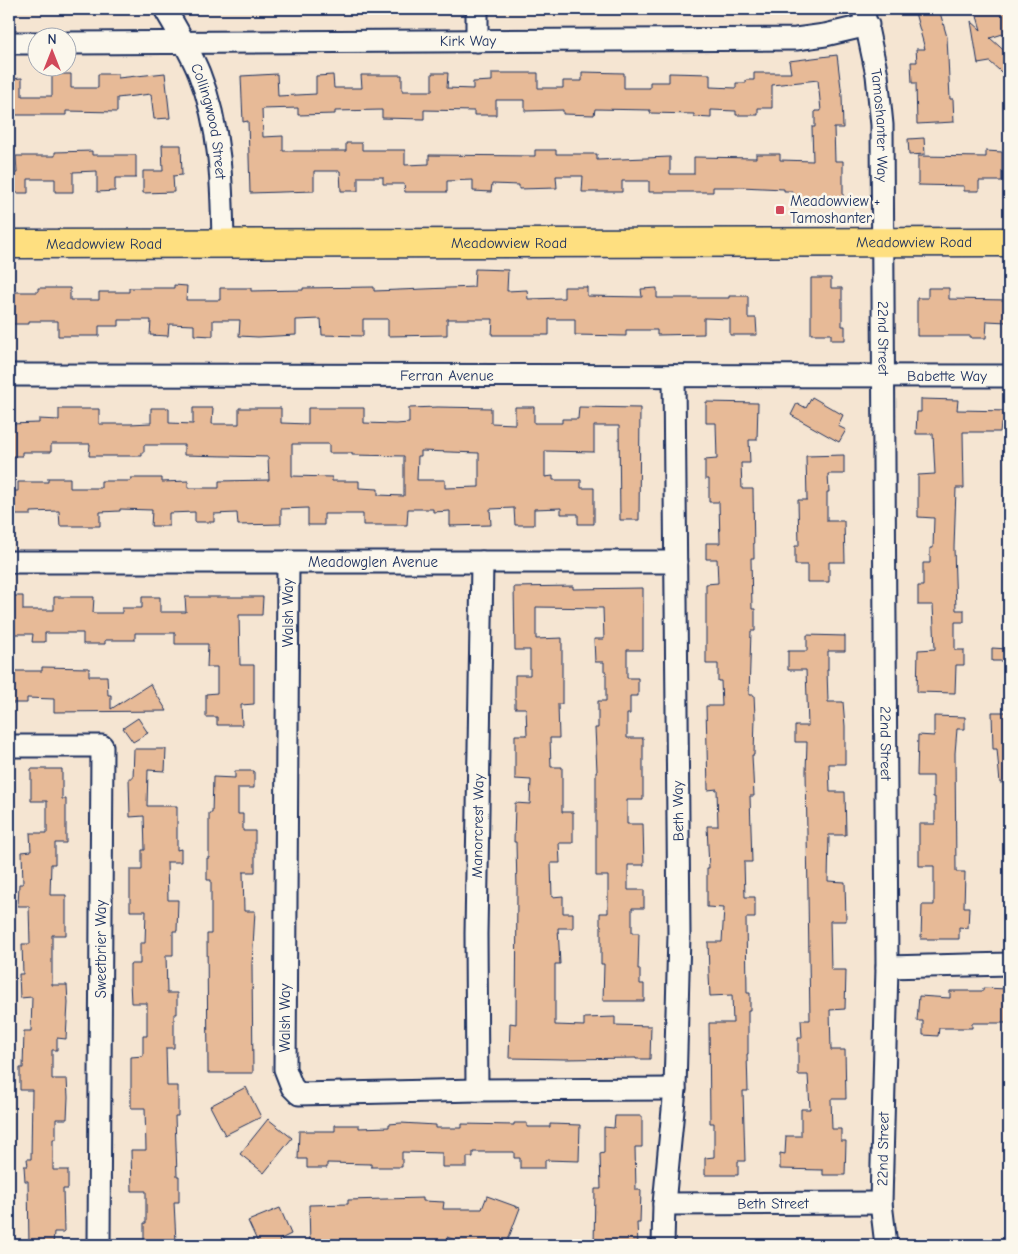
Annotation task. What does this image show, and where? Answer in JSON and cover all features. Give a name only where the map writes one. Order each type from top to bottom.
[{"type":"main road","name":"Meadowview Road","points":[[9,244],[1009,242]]},
{"type":"street","name":"Collingwood Street","points":[[165,9],[185,42],[207,97],[219,147],[222,182],[223,243]]},
{"type":"street","points":[[477,9],[477,41]]},
{"type":"street","name":"Kirk Way","points":[[78,43],[796,39],[825,35],[865,17]]},
{"type":"street","name":"Tamoshanter Way","points":[[865,17],[877,75],[882,125],[883,242]]},
{"type":"street","points":[[9,43],[28,43]]},
{"type":"street","name":"22nd Street","points":[[883,242],[887,967],[882,1203],[886,1245]]},
{"type":"street","name":"Ferran Avenue","points":[[9,374],[884,376]]},
{"type":"street","name":"Beth Way","points":[[663,1245],[664,1204],[675,1089],[679,935],[674,376]]},
{"type":"street","name":"Babette Way","points":[[884,376],[1009,376]]},
{"type":"street","name":"Meadowglen Avenue","points":[[9,562],[676,562]]},
{"type":"street","name":"Walsh Way","points":[[288,562],[285,1069],[292,1087],[299,1094],[477,1090],[675,1089]]},
{"type":"street","name":"Manorcrest Way","points":[[477,1090],[476,934],[482,562]]},
{"type":"street","name":"Sweetbrier Way","points":[[9,746],[102,746],[99,1245]]},
{"type":"street","points":[[887,967],[1009,964]]},
{"type":"street","name":"Beth Street","points":[[664,1204],[882,1203]]},
{"type":"building","points":[[914,9],[939,9],[947,37],[950,99],[953,99],[954,122],[917,124],[916,83],[912,83],[911,62],[917,62],[916,49],[925,49]]},
{"type":"building","points":[[975,9],[1009,9],[1009,32],[990,38],[1009,55],[1009,79],[990,62],[978,64],[971,21],[981,30]]},
{"type":"building","points":[[837,55],[842,96],[843,128],[834,128],[835,161],[843,161],[843,199],[792,198],[792,191],[784,191],[784,189],[741,187],[713,187],[713,192],[649,192],[649,181],[622,181],[622,192],[582,192],[583,176],[556,176],[557,188],[519,189],[519,185],[492,184],[491,192],[473,191],[473,180],[447,181],[447,192],[405,192],[404,184],[383,184],[383,177],[358,177],[358,191],[341,191],[340,171],[314,171],[314,191],[250,193],[248,121],[243,122],[241,76],[277,74],[278,96],[316,94],[316,76],[333,75],[334,88],[362,88],[361,75],[402,75],[402,91],[432,91],[432,73],[448,73],[447,88],[473,89],[473,82],[492,81],[492,73],[538,73],[538,88],[563,88],[563,81],[582,81],[582,72],[624,73],[624,88],[650,88],[650,82],[669,82],[669,73],[710,74],[710,87],[736,88],[736,83],[746,83],[746,80],[754,80],[754,73],[791,73],[789,61]],"holes":[[[818,80],[821,111],[815,111],[815,127],[812,127],[813,161],[780,160],[780,154],[756,154],[756,158],[694,157],[694,174],[670,174],[670,157],[597,160],[597,154],[556,154],[556,150],[535,150],[535,156],[429,155],[429,164],[405,165],[405,150],[362,150],[362,143],[346,143],[346,151],[283,151],[283,136],[263,137],[262,109],[298,108],[298,115],[335,114],[335,111],[382,110],[382,118],[424,119],[424,110],[474,111],[474,115],[496,115],[496,100],[525,100],[525,111],[563,110],[563,114],[594,115],[595,109],[650,110],[650,113],[694,114],[694,117],[711,118],[711,110],[736,111],[736,115],[758,115],[758,108],[772,108],[772,85]]]},
{"type":"building","points":[[165,73],[170,118],[154,119],[151,94],[117,98],[117,112],[66,111],[66,115],[9,115],[9,79],[22,78],[22,96],[52,96],[52,78],[71,78],[71,88],[98,88],[98,74],[118,74],[118,78]]},
{"type":"building","points":[[924,138],[925,154],[909,155],[908,139]]},
{"type":"building","points":[[162,145],[181,145],[182,175],[173,176],[174,192],[143,193],[143,171],[163,171]]},
{"type":"building","points":[[92,151],[92,155],[136,155],[136,178],[115,178],[115,191],[97,192],[97,171],[73,172],[73,192],[55,192],[55,179],[28,179],[28,193],[9,193],[9,173],[17,173],[16,156],[55,156],[55,152]]},
{"type":"building","points":[[986,151],[1002,152],[1002,181],[979,181],[979,191],[964,191],[964,186],[918,185],[918,156],[986,157]]},
{"type":"building","points":[[475,269],[508,270],[507,291],[527,290],[528,299],[564,298],[564,287],[587,287],[587,296],[642,297],[641,289],[657,288],[657,298],[729,298],[729,296],[748,296],[748,318],[756,318],[757,335],[730,335],[730,319],[704,318],[704,334],[657,335],[657,330],[626,330],[626,336],[575,335],[575,319],[549,319],[549,335],[492,335],[493,319],[447,319],[447,335],[388,336],[388,319],[363,319],[363,336],[322,335],[321,319],[296,320],[296,335],[258,337],[239,336],[240,320],[213,320],[213,336],[194,335],[194,325],[169,324],[168,336],[150,335],[151,320],[119,320],[119,326],[99,326],[99,336],[58,336],[58,321],[29,321],[29,324],[9,324],[9,292],[38,292],[38,288],[70,288],[70,300],[99,300],[99,292],[129,292],[129,288],[174,288],[174,285],[187,286],[186,300],[220,300],[220,288],[251,288],[251,291],[374,287],[374,291],[474,287]]},
{"type":"building","points":[[811,278],[831,278],[831,288],[842,288],[842,326],[845,326],[845,340],[831,340],[831,334],[811,334]]},
{"type":"building","points":[[928,288],[949,288],[949,299],[1007,300],[1007,322],[987,321],[986,338],[971,338],[971,336],[917,336],[917,298],[928,298]]},
{"type":"building","points":[[812,397],[843,415],[838,426],[846,430],[839,442],[791,415],[797,403],[806,408]]},
{"type":"building","points":[[921,399],[958,400],[957,410],[1009,411],[1009,425],[1001,424],[1000,432],[963,432],[964,488],[956,488],[954,548],[956,610],[964,610],[964,622],[955,622],[955,650],[964,650],[964,665],[956,665],[955,693],[917,692],[918,650],[935,649],[933,605],[918,605],[918,586],[923,586],[923,563],[930,563],[930,548],[933,548],[934,518],[918,517],[918,475],[935,474],[933,434],[916,434],[917,412],[921,412]]},
{"type":"building","points":[[706,402],[758,403],[757,440],[749,440],[750,463],[741,463],[742,489],[753,489],[754,558],[751,558],[752,609],[755,609],[755,631],[751,631],[749,695],[754,695],[754,755],[752,755],[754,796],[750,796],[752,862],[744,862],[745,897],[755,897],[755,918],[746,918],[747,993],[750,993],[747,1054],[748,1091],[743,1091],[745,1161],[738,1161],[738,1175],[705,1175],[705,1158],[714,1157],[714,1123],[710,1123],[709,1023],[733,1023],[732,995],[710,996],[709,974],[708,942],[722,942],[724,908],[707,907],[707,868],[709,868],[707,826],[718,826],[717,789],[708,790],[706,706],[722,706],[721,681],[718,681],[718,664],[706,664],[706,584],[718,583],[717,559],[706,559],[706,543],[720,543],[719,502],[709,502],[709,479],[705,479],[705,460],[717,459],[716,423],[706,423]]},
{"type":"building","points":[[515,407],[534,407],[534,423],[562,423],[562,419],[578,419],[579,407],[640,408],[639,520],[620,520],[619,426],[594,426],[594,452],[545,451],[545,477],[553,476],[553,480],[581,480],[581,488],[594,488],[594,524],[578,524],[578,514],[561,514],[561,508],[534,509],[534,525],[515,525],[514,508],[490,509],[491,525],[450,526],[450,511],[433,512],[433,509],[408,509],[407,525],[363,525],[363,514],[324,514],[324,525],[308,525],[308,508],[281,509],[281,524],[238,525],[237,513],[214,514],[214,522],[195,522],[195,512],[169,513],[169,526],[151,526],[152,510],[120,509],[120,511],[100,512],[100,526],[60,526],[59,511],[31,512],[31,515],[9,515],[9,491],[18,491],[18,482],[48,482],[48,478],[70,478],[70,488],[101,488],[101,481],[131,481],[131,478],[162,478],[162,482],[188,481],[188,488],[219,488],[219,481],[269,480],[268,457],[184,455],[184,445],[144,445],[142,456],[89,456],[90,444],[51,444],[51,452],[22,452],[22,456],[9,456],[9,424],[39,423],[39,419],[59,420],[59,409],[99,409],[99,424],[130,424],[151,423],[151,408],[169,408],[169,423],[193,424],[193,408],[213,408],[212,424],[239,424],[239,408],[281,408],[281,423],[308,424],[308,408],[364,408],[364,423],[396,424],[409,423],[409,408],[491,408],[491,423],[515,424]],"holes":[[[292,444],[329,444],[329,453],[404,456],[404,496],[378,495],[378,489],[359,488],[359,481],[332,481],[332,477],[292,476]],[[421,451],[479,453],[479,487],[445,488],[445,480],[417,480],[418,456],[421,456]]]},
{"type":"building","points":[[844,455],[844,474],[828,474],[827,521],[844,521],[845,562],[829,562],[829,582],[807,582],[807,565],[795,565],[795,546],[799,546],[798,500],[807,500],[806,456]]},
{"type":"building","points":[[573,586],[573,589],[643,588],[643,650],[627,650],[627,678],[638,678],[638,696],[630,696],[630,714],[627,714],[627,738],[643,738],[643,800],[627,800],[627,824],[643,824],[644,865],[628,865],[628,890],[644,890],[644,908],[632,908],[632,933],[639,933],[638,969],[640,969],[640,984],[644,984],[644,1001],[603,1001],[604,964],[601,964],[600,913],[608,913],[608,876],[596,876],[597,771],[595,728],[598,728],[598,701],[606,701],[606,671],[604,671],[604,662],[595,662],[594,639],[604,639],[603,608],[536,607],[536,639],[562,638],[562,704],[558,704],[559,738],[550,738],[551,767],[562,767],[562,812],[573,812],[573,843],[559,843],[560,863],[551,863],[552,897],[563,896],[563,913],[573,913],[573,928],[558,928],[560,964],[555,964],[555,1025],[584,1026],[584,1018],[615,1017],[615,1025],[651,1026],[650,1059],[509,1058],[510,1023],[516,1024],[517,890],[516,842],[514,842],[515,803],[530,804],[531,780],[515,779],[515,735],[527,735],[526,708],[515,708],[515,675],[530,675],[530,650],[515,650],[514,587]]},
{"type":"building","points":[[9,596],[23,596],[23,610],[54,610],[54,597],[94,597],[93,613],[122,613],[122,608],[142,608],[142,597],[160,597],[160,612],[186,612],[185,597],[263,597],[262,615],[239,615],[240,665],[254,665],[254,704],[241,705],[242,725],[217,725],[217,717],[206,717],[206,694],[217,693],[217,667],[207,667],[208,644],[175,644],[175,633],[135,633],[135,640],[105,640],[105,644],[83,644],[83,633],[45,633],[45,642],[32,642],[33,634],[9,634]]},
{"type":"building","points":[[807,635],[845,636],[845,651],[828,651],[827,670],[828,702],[843,702],[845,726],[845,764],[829,764],[830,792],[845,792],[846,835],[829,835],[828,881],[845,882],[846,921],[830,921],[831,970],[846,970],[845,1009],[830,1010],[831,1050],[845,1050],[846,1099],[831,1099],[832,1129],[841,1129],[841,1141],[846,1141],[845,1175],[823,1175],[823,1170],[780,1169],[780,1153],[785,1154],[786,1136],[801,1136],[801,1109],[810,1109],[808,1075],[798,1075],[798,1038],[802,1038],[801,1020],[810,1020],[807,742],[795,742],[795,726],[808,726],[806,670],[788,670],[788,651],[807,651]]},
{"type":"building","points":[[992,648],[1009,649],[1009,661],[992,661]]},
{"type":"building","points":[[42,667],[89,668],[89,676],[107,676],[108,695],[111,695],[111,709],[150,684],[167,711],[54,712],[54,699],[27,698],[27,703],[9,703],[9,679],[14,679],[14,671],[42,671]]},
{"type":"building","points":[[992,712],[1009,712],[1009,782],[1000,783],[997,749],[993,749]]},
{"type":"building","points":[[934,716],[965,717],[965,729],[957,729],[955,753],[956,872],[965,872],[964,907],[969,907],[968,928],[959,927],[959,939],[921,939],[922,905],[934,905],[934,866],[919,866],[919,824],[935,824],[935,797],[933,797],[933,776],[917,776],[918,735],[934,736]]},
{"type":"building","points":[[138,718],[148,733],[133,742],[123,728]]},
{"type":"building","points":[[134,749],[166,749],[165,771],[148,770],[147,806],[177,806],[177,850],[181,849],[181,862],[167,862],[168,900],[178,900],[177,931],[173,931],[173,955],[166,955],[167,993],[177,993],[177,1014],[174,1014],[174,1048],[166,1048],[167,1086],[178,1086],[178,1116],[175,1116],[179,1202],[174,1202],[176,1242],[167,1243],[167,1245],[144,1245],[146,1191],[132,1191],[131,1150],[146,1150],[145,1108],[131,1108],[131,1057],[143,1056],[143,1036],[147,1036],[147,1003],[131,1003],[130,981],[130,964],[140,964],[140,943],[145,943],[146,911],[130,911],[130,870],[142,870],[142,850],[145,850],[144,816],[130,817],[129,778],[133,778]]},
{"type":"building","points":[[31,769],[62,769],[62,799],[66,799],[66,843],[55,843],[55,864],[51,864],[50,895],[66,895],[66,935],[52,935],[52,985],[67,985],[66,1039],[57,1038],[57,1050],[52,1050],[52,1079],[67,1079],[67,1119],[56,1119],[56,1139],[53,1139],[53,1170],[68,1170],[68,1189],[63,1189],[64,1232],[54,1232],[53,1245],[29,1245],[28,1181],[25,1181],[24,1166],[28,1166],[27,1159],[31,1159],[32,1090],[20,1090],[20,1068],[23,1068],[24,1031],[31,1031],[32,997],[20,998],[19,974],[23,974],[22,944],[30,944],[29,906],[18,906],[19,884],[23,884],[22,852],[31,851],[30,833],[47,833],[47,801],[31,801]]},
{"type":"building","points":[[235,771],[254,771],[254,788],[238,788],[238,814],[243,814],[243,831],[255,831],[255,872],[243,872],[244,911],[255,911],[252,965],[253,1073],[208,1073],[207,934],[211,934],[211,880],[207,880],[209,813],[212,813],[213,777],[235,778]]},
{"type":"building","points":[[983,988],[1009,989],[1009,1023],[972,1023],[972,1028],[939,1028],[938,1036],[923,1035],[923,1021],[917,1021],[919,996],[950,998],[950,991],[983,991]]},
{"type":"building","points":[[246,1087],[261,1117],[225,1135],[210,1106]]},
{"type":"building","points":[[615,1116],[642,1116],[642,1147],[635,1147],[636,1190],[641,1190],[640,1223],[637,1223],[638,1245],[594,1245],[595,1189],[601,1189],[600,1154],[604,1153],[604,1127],[614,1128]]},
{"type":"building","points":[[268,1119],[292,1138],[264,1173],[240,1154]]},
{"type":"building","points":[[401,1123],[436,1125],[436,1128],[462,1128],[462,1124],[514,1125],[514,1123],[527,1123],[527,1127],[550,1127],[550,1124],[580,1125],[579,1161],[545,1160],[545,1168],[520,1168],[520,1158],[514,1158],[514,1152],[473,1152],[473,1157],[467,1157],[467,1167],[442,1167],[442,1153],[402,1152],[402,1167],[371,1167],[371,1164],[327,1163],[327,1168],[307,1168],[307,1159],[298,1159],[299,1131],[335,1131],[335,1125],[359,1125],[359,1128],[389,1127],[389,1124]]},
{"type":"building","points":[[487,1196],[520,1208],[506,1245],[469,1245],[447,1237],[447,1245],[310,1245],[309,1205],[348,1204],[348,1200],[423,1198],[423,1201],[444,1202],[443,1209],[482,1209]]},
{"type":"building","points":[[280,1208],[291,1234],[279,1240],[281,1245],[259,1245],[248,1221]]},
{"type":"place","name":"Meadowview + Tamoshanter","points":[[780,210]]}]
